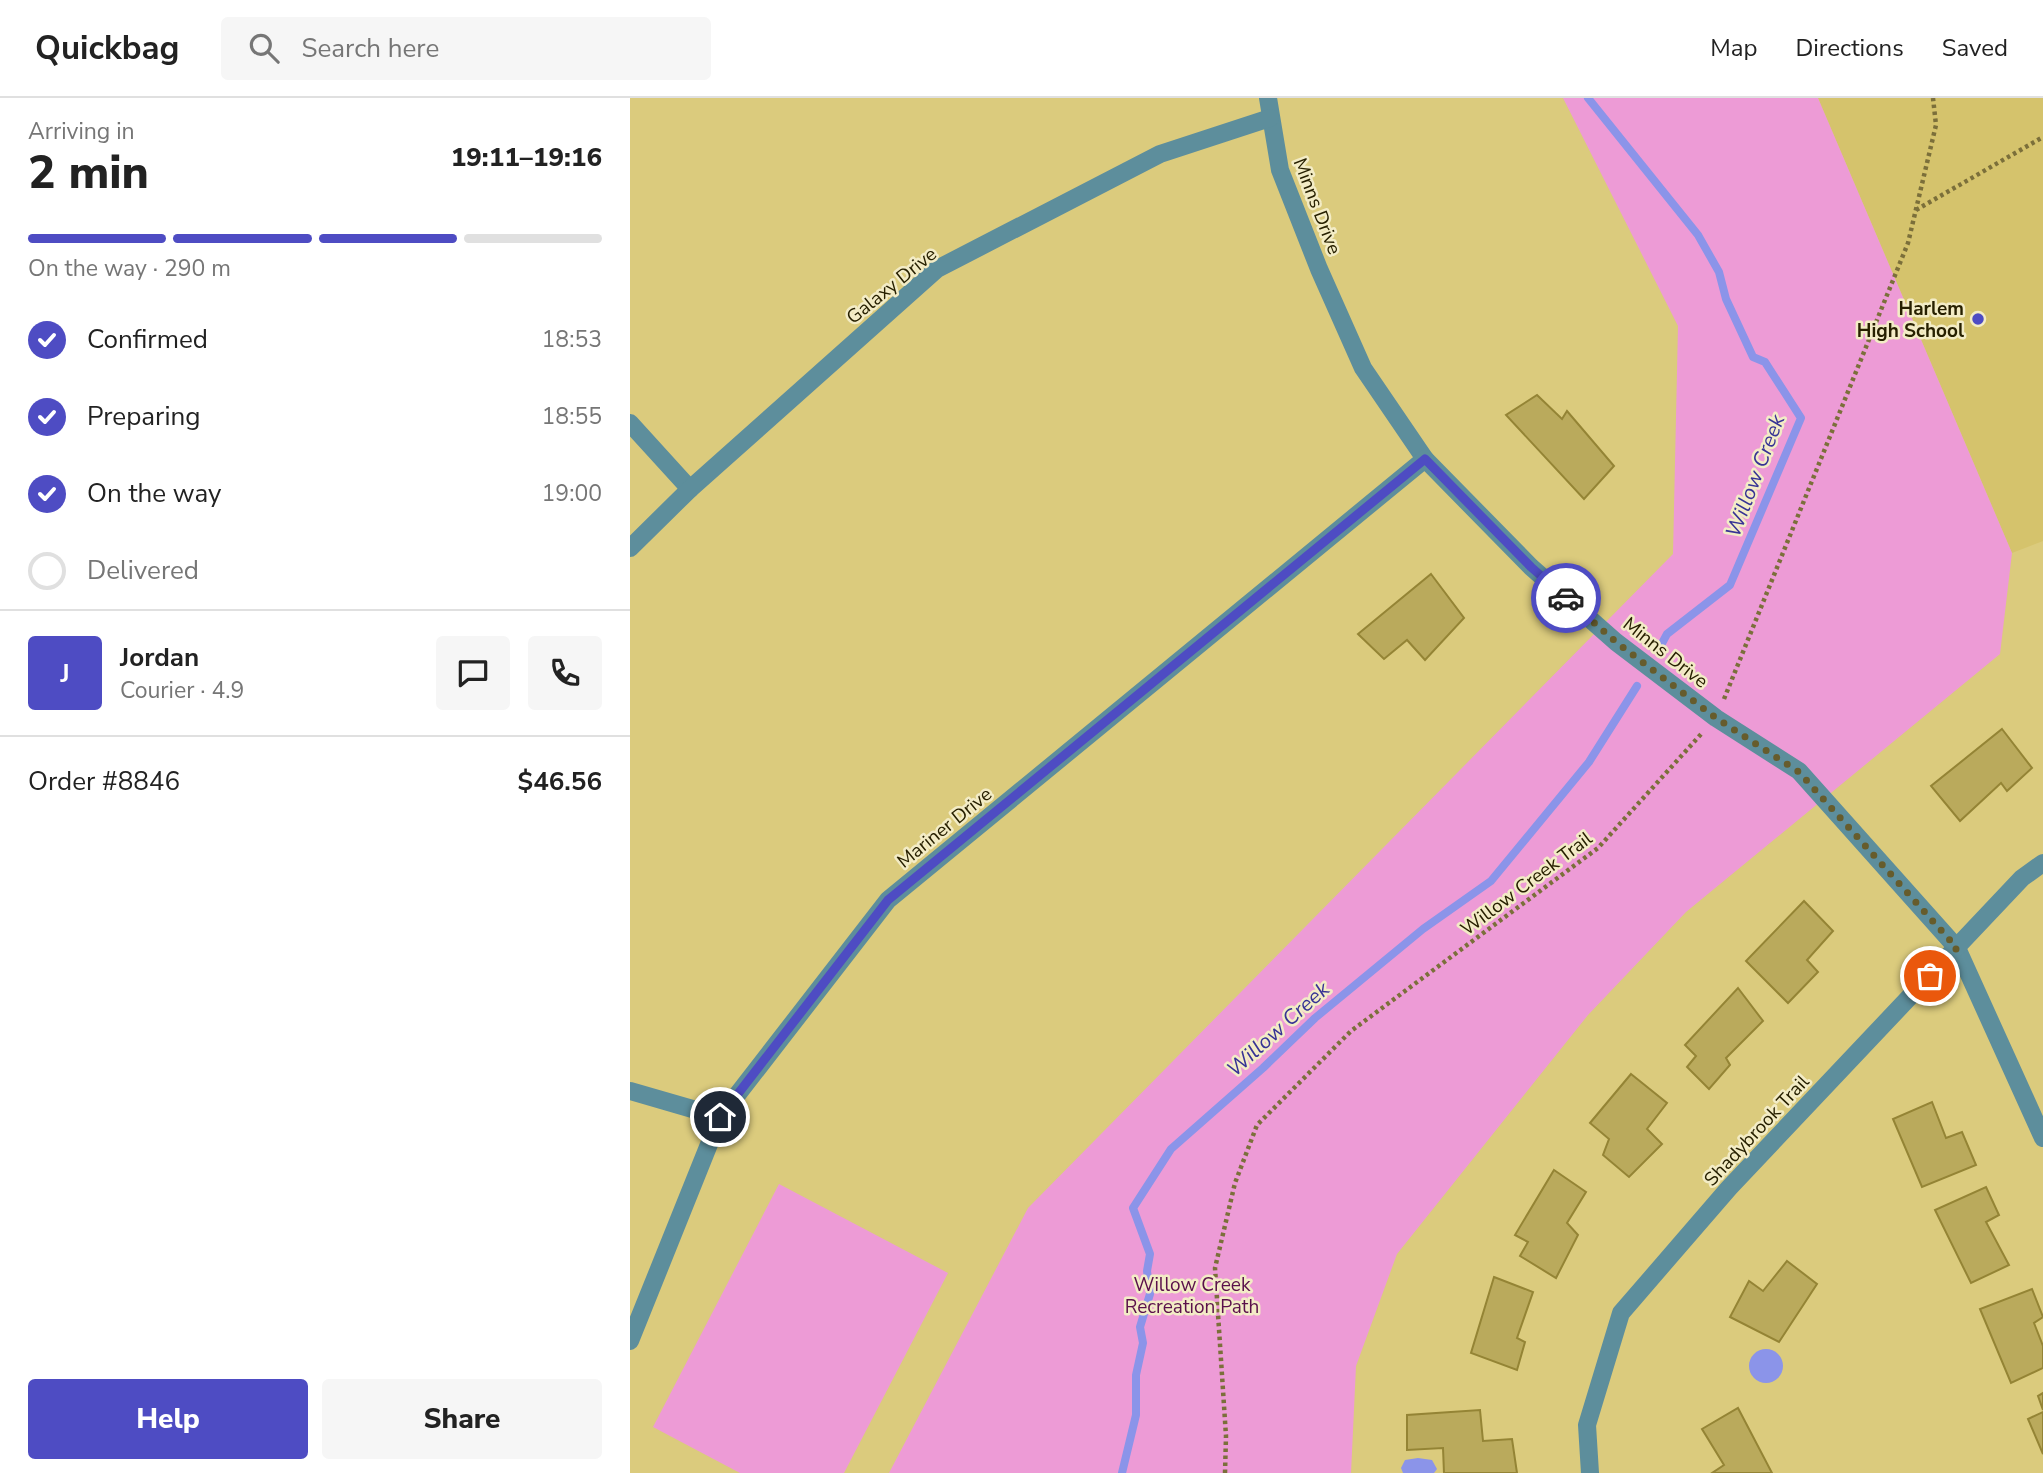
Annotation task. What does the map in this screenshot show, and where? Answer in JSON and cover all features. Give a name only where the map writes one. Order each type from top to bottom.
[{"type":"street","name":"Minns Drive","points":[[1268,98],[1280,170],[1363,369],[1425,459],[1531,567],[1616,642],[1716,718],[1799,772],[1957,948],[2043,1138]]},
{"type":"street","name":"Galaxy Drive","points":[[630,548],[690,489],[937,269],[1160,154],[1270,118]]},
{"type":"street","points":[[630,423],[690,489]]},
{"type":"street","name":"Mariner Drive","points":[[630,1341],[720,1117],[888,900],[1425,459]]},
{"type":"street","name":"Shadybrook Trail","points":[[1590,1473],[1587,1425],[1621,1313],[1729,1188],[2022,878],[2043,863]]},
{"type":"street","points":[[630,1091],[720,1117]]},
{"type":"path","name":"Willow Creek Trail","points":[[1224,1473],[1226,1436],[1215,1268],[1235,1183],[1257,1125],[1352,1031],[1598,848],[1716,718],[1898,269],[1936,125],[1933,98]]},
{"type":"path","points":[[1915,211],[2043,137]]},
{"type":"shaded area","name":"Harlem High School","points":[[1818,98],[2043,98],[2043,541],[2012,553]]},
{"type":"green space","name":"Willow Creek Recreation Path","points":[[1563,98],[1818,98],[2012,553],[2000,654],[1686,912],[1588,1015],[1397,1254],[1356,1366],[1351,1473],[889,1473],[1028,1208],[1673,554],[1678,326]]},
{"type":"green space","points":[[779,1184],[948,1273],[844,1473],[740,1473],[653,1427]]},
{"type":"water","points":[[1766,1349],[1778,1354],[1783,1366],[1778,1378],[1766,1383],[1754,1378],[1749,1366],[1754,1354]]},
{"type":"water","points":[[1405,1460],[1432,1460],[1437,1469],[1434,1473],[1403,1473],[1401,1468]]},
{"type":"building","points":[[1537,395],[1562,419],[1567,411],[1614,466],[1584,499],[1506,415]]},
{"type":"building","points":[[1431,574],[1464,618],[1425,660],[1407,640],[1384,659],[1358,634]]},
{"type":"building","points":[[2002,729],[2032,768],[2007,791],[2001,783],[1960,821],[1931,786]]},
{"type":"building","points":[[1804,901],[1833,931],[1807,960],[1818,972],[1788,1003],[1746,961]]},
{"type":"building","points":[[1738,988],[1763,1021],[1726,1058],[1730,1065],[1709,1089],[1687,1067],[1696,1056],[1685,1045]]},
{"type":"building","points":[[1631,1074],[1667,1103],[1647,1129],[1662,1144],[1629,1177],[1603,1155],[1609,1139],[1590,1123]]},
{"type":"building","points":[[1932,1102],[1946,1138],[1962,1132],[1976,1165],[1922,1187],[1893,1119]]},
{"type":"building","points":[[1554,1170],[1586,1192],[1567,1223],[1578,1235],[1556,1278],[1520,1256],[1528,1242],[1515,1235]]},
{"type":"building","points":[[1986,1187],[1999,1215],[1986,1222],[2009,1265],[1971,1283],[1935,1210]]},
{"type":"building","points":[[1787,1261],[1817,1284],[1779,1342],[1730,1317],[1749,1281],[1763,1291]]},
{"type":"building","points":[[1494,1277],[1533,1292],[1517,1338],[1525,1342],[1517,1370],[1471,1353]]},
{"type":"building","points":[[2032,1289],[2043,1317],[2034,1323],[2043,1346],[2043,1368],[2011,1383],[1980,1309]]},
{"type":"building","points":[[2043,1393],[2043,1410],[2038,1396]]},
{"type":"building","points":[[1738,1408],[1772,1473],[1712,1473],[1724,1465],[1702,1429]]},
{"type":"building","points":[[1480,1410],[1483,1441],[1512,1439],[1517,1473],[1444,1473],[1443,1448],[1407,1450],[1407,1415]]},
{"type":"building","points":[[2043,1412],[2043,1454],[2028,1419]]},
{"type":"waterway","name":"Willow Creek","points":[[1588,98],[1698,235],[1719,272],[1726,299],[1753,357],[1765,362],[1801,418],[1730,585],[1667,634],[1660,647]]},
{"type":"waterway","name":"Willow Creek","points":[[1122,1473],[1136,1415],[1136,1375],[1143,1343],[1140,1327],[1150,1294],[1147,1271],[1150,1254],[1133,1208],[1171,1149],[1315,1018],[1423,929],[1491,881],[1589,762],[1637,686]]},
{"type":"way so far","points":[[1566,598],[1616,642],[1716,718],[1799,772],[1957,948],[1930,976]]},
{"type":"place","name":"Harlem High School","points":[[1978,319]]},
{"type":"route","points":[[720,1117],[888,900],[1425,459],[1531,567],[1566,598]]}]
